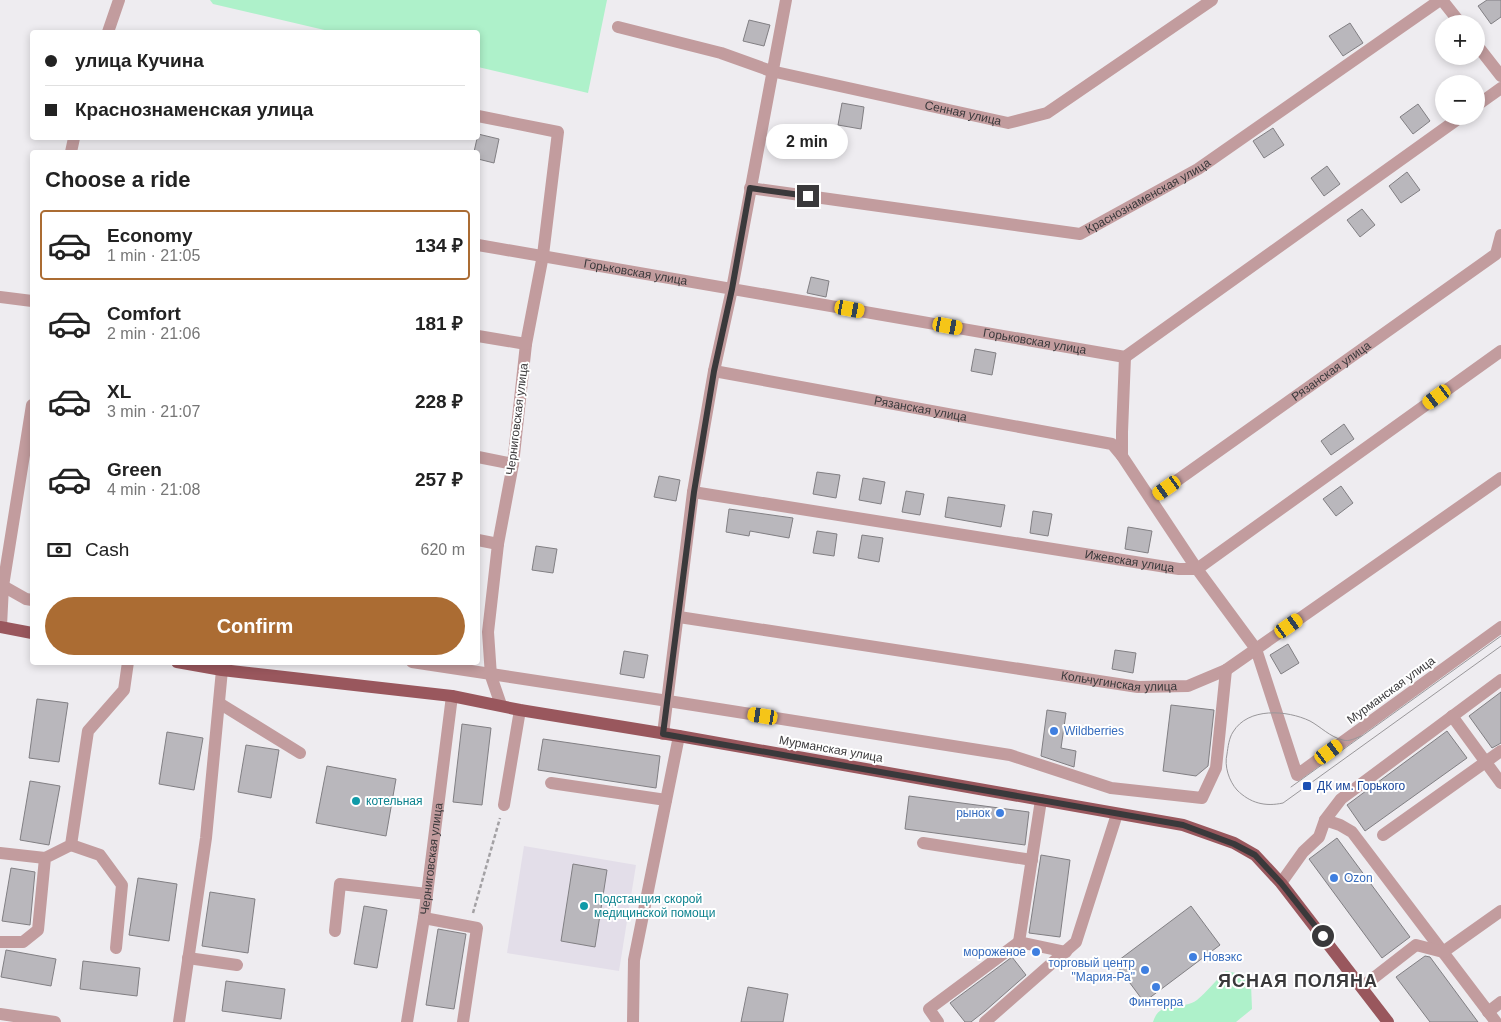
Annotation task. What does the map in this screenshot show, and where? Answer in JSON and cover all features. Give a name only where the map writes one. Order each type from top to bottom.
[{"type":"main road","points":[[1,626],[30,633]]},
{"type":"main road","name":"Мурманская улица","points":[[194,665],[222,670],[452,696],[520,710],[679,736],[1183,825],[1234,844],[1255,855],[1281,883],[1388,1022]]},
{"type":"street","points":[[109,30],[119,0]]},
{"type":"street","points":[[663,734],[694,492],[714,371],[732,289],[771,71],[786,0]]},
{"type":"street","name":"Сенная улица","points":[[618,27],[721,53],[771,71],[1008,123],[1047,113],[1212,0]]},
{"type":"street","points":[[1441,0],[1454,15]]},
{"type":"street","name":"Краснознаменская улица","points":[[750,188],[1080,234],[1198,169],[1441,0]]},
{"type":"street","points":[[1485,56],[1501,76]]},
{"type":"street","points":[[1485,100],[1501,88]]},
{"type":"street","name":"Черниговская улица","points":[[480,116],[558,132],[543,255],[526,344],[513,464],[498,544],[488,632],[491,676],[501,705]]},
{"type":"street","points":[[1256,649],[1197,569],[1122,456],[1125,357],[1449,125]]},
{"type":"street","name":"Рязанская улица","points":[[1151,500],[1496,254],[1501,235]]},
{"type":"street","name":"Горьковская улица","points":[[480,245],[1125,357]]},
{"type":"street","points":[[0,297],[30,301]]},
{"type":"street","points":[[480,336],[526,344]]},
{"type":"street","points":[[1197,569],[1501,351]]},
{"type":"street","name":"Рязанская улица","points":[[714,371],[1112,444],[1122,456]]},
{"type":"street","points":[[1,626],[1,587],[28,455],[30,430]]},
{"type":"street","points":[[480,457],[513,464]]},
{"type":"street","name":"Кольчугинская улица","points":[[679,617],[1138,687],[1188,686],[1226,670],[1501,478]]},
{"type":"street","name":"Ижевская улица","points":[[694,492],[1179,569],[1197,569]]},
{"type":"street","points":[[480,540],[498,544]]},
{"type":"street","points":[[0,554],[6,569]]},
{"type":"street","points":[[1,587],[30,600]]},
{"type":"street","name":"Мурманская улица","points":[[1256,649],[1297,775],[1501,627]]},
{"type":"street","points":[[71,845],[88,731],[124,690],[128,665]]},
{"type":"street","points":[[429,665],[1010,755],[1111,788],[1202,798],[1216,768],[1226,670]]},
{"type":"street","points":[[179,1022],[206,838],[222,670]]},
{"type":"street","points":[[1281,883],[1303,852],[1319,837],[1325,820],[1340,799],[1501,680]]},
{"type":"street","name":"Черниговская улица","points":[[407,1022],[424,918],[452,696]]},
{"type":"street","points":[[219,703],[300,753]]},
{"type":"street","points":[[504,805],[520,710]]},
{"type":"street","points":[[1452,716],[1501,783]]},
{"type":"street","points":[[633,1022],[634,960],[679,736]]},
{"type":"street","points":[[1382,835],[1501,750]]},
{"type":"street","points":[[551,783],[666,800]]},
{"type":"street","points":[[938,1022],[929,1009],[1020,942],[1041,800]]},
{"type":"street","points":[[986,1022],[1076,942],[1117,814]]},
{"type":"street","points":[[1325,820],[1340,825],[1352,832],[1492,1017],[1501,1002]]},
{"type":"street","points":[[923,843],[1032,860]]},
{"type":"street","points":[[0,853],[45,858],[71,845],[100,855],[122,885],[116,948]]},
{"type":"street","points":[[0,942],[23,942],[38,930],[45,858]]},
{"type":"street","points":[[335,931],[340,884],[427,894]]},
{"type":"street","points":[[1362,987],[1416,945],[1443,952],[1501,911]]},
{"type":"street","points":[[424,918],[477,928],[463,1022]]},
{"type":"street","points":[[1020,942],[1066,952]]},
{"type":"street","points":[[188,958],[237,965]]},
{"type":"street","points":[[0,1014],[56,1022]]},
{"type":"path","points":[[469,927],[504,805]]},
{"type":"shaded area","points":[[524,846],[636,865],[619,971],[507,953]]},
{"type":"green space","points":[[210,0],[607,0],[588,93],[480,67],[480,30],[324,30],[213,4]]},
{"type":"green space","points":[[1226,971],[1245,975],[1251,984],[1252,1009],[1236,1022],[1153,1022],[1161,1010],[1172,1006],[1185,1005],[1197,1000]]},
{"type":"building","points":[[1487,0],[1501,0],[1501,17],[1491,24],[1478,6]]},
{"type":"building","points":[[749,20],[770,25],[764,46],[743,41]]},
{"type":"building","points":[[1350,23],[1363,43],[1343,56],[1329,36]]},
{"type":"building","points":[[842,103],[864,107],[861,129],[838,125]]},
{"type":"building","points":[[1418,104],[1430,121],[1413,134],[1400,117]]},
{"type":"building","points":[[1273,128],[1284,145],[1264,158],[1253,141]]},
{"type":"building","points":[[480,134],[499,139],[494,163],[480,160],[480,150],[474,150],[477,140],[480,140]]},
{"type":"building","points":[[1327,166],[1340,184],[1324,196],[1311,178]]},
{"type":"building","points":[[1407,172],[1420,190],[1401,203],[1389,186]]},
{"type":"building","points":[[1362,209],[1375,225],[1360,237],[1347,220]]},
{"type":"building","points":[[811,277],[829,281],[826,297],[807,293]]},
{"type":"building","points":[[975,349],[996,353],[992,375],[971,371]]},
{"type":"building","points":[[1344,424],[1354,439],[1331,455],[1321,441]]},
{"type":"building","points":[[817,472],[840,475],[836,498],[813,494]]},
{"type":"building","points":[[659,476],[680,480],[676,501],[654,497]]},
{"type":"building","points":[[863,478],[885,482],[881,504],[859,500]]},
{"type":"building","points":[[1341,486],[1353,503],[1336,516],[1323,499]]},
{"type":"building","points":[[906,491],[924,494],[920,515],[902,512]]},
{"type":"building","points":[[948,497],[1005,505],[1001,527],[945,517]]},
{"type":"building","points":[[729,509],[793,518],[789,538],[750,531],[749,536],[726,532]]},
{"type":"building","points":[[1033,511],[1052,514],[1048,536],[1030,533]]},
{"type":"building","points":[[1128,527],[1152,531],[1148,553],[1125,549]]},
{"type":"building","points":[[817,531],[837,534],[834,556],[813,553]]},
{"type":"building","points":[[862,535],[883,538],[879,562],[858,558]]},
{"type":"building","points":[[536,546],[557,549],[553,573],[532,570]]},
{"type":"building","points":[[1288,644],[1299,663],[1281,674],[1270,655]]},
{"type":"building","points":[[1115,650],[1136,653],[1133,673],[1112,669]]},
{"type":"building","points":[[624,651],[648,655],[644,678],[620,674]]},
{"type":"building","points":[[1501,692],[1501,743],[1492,748],[1469,716]]},
{"type":"building","points":[[37,699],[68,703],[59,762],[29,758]]},
{"type":"building","points":[[1171,705],[1214,710],[1208,766],[1196,776],[1163,771]]},
{"type":"building","name":"Wildberries","points":[[1047,710],[1066,713],[1061,748],[1076,751],[1074,767],[1041,756]]},
{"type":"building","points":[[462,724],[491,728],[482,805],[453,802]]},
{"type":"building","points":[[1447,731],[1467,758],[1365,831],[1347,805]]},
{"type":"building","points":[[167,732],[203,738],[194,790],[159,784]]},
{"type":"building","points":[[543,739],[660,756],[656,788],[538,770]]},
{"type":"building","points":[[246,745],[279,750],[271,798],[238,792]]},
{"type":"building","name":"котельная","points":[[327,766],[396,779],[386,836],[316,823]]},
{"type":"building","points":[[30,781],[60,786],[49,845],[20,840]]},
{"type":"building","points":[[909,796],[1029,812],[1025,845],[905,829]]},
{"type":"building","points":[[1337,838],[1410,937],[1382,958],[1309,859]]},
{"type":"building","points":[[1041,855],[1070,860],[1060,937],[1029,933]]},
{"type":"building","name":"Подстанция скорой медицинской помощи","points":[[573,864],[607,870],[595,947],[561,941]]},
{"type":"building","points":[[11,868],[35,872],[30,925],[2,921]]},
{"type":"building","points":[[138,878],[177,884],[169,941],[129,935]]},
{"type":"building","points":[[210,892],[255,899],[248,953],[202,946]]},
{"type":"building","points":[[364,906],[387,910],[377,968],[354,964]]},
{"type":"building","points":[[1191,906],[1220,945],[1144,1002],[1115,963]]},
{"type":"building","points":[[438,929],[466,934],[454,1009],[426,1005]]},
{"type":"building","points":[[6,950],[56,959],[51,986],[1,977]]},
{"type":"building","points":[[1425,956],[1430,957],[1478,1022],[1430,1022],[1396,977]]},
{"type":"building","points":[[1012,957],[1026,975],[971,1022],[965,1022],[950,1003]]},
{"type":"building","points":[[83,961],[140,968],[137,996],[80,989]]},
{"type":"building","points":[[226,981],[285,989],[281,1019],[222,1011]]},
{"type":"building","points":[[748,987],[788,994],[783,1022],[741,1022]]},
{"type":"tram line","points":[[1291,787],[1501,636]]},
{"type":"tram line","points":[[1361,736],[1352,740],[1338,739],[1301,717],[1279,713],[1258,715],[1248,718],[1232,734],[1226,759],[1228,773],[1237,790],[1247,798],[1264,804],[1283,803],[1501,646]]},
{"type":"place","name":"Wildberries","points":[[1054,731]]},
{"type":"place","name":"ДК им. Горького","points":[[1307,786]]},
{"type":"place","name":"котельная","points":[[356,801]]},
{"type":"place","name":"рынок","points":[[1000,813]]},
{"type":"place","name":"Ozon","points":[[1334,878]]},
{"type":"place","name":"Подстанция скорой медицинской помощи","points":[[584,906]]},
{"type":"place","name":"мороженое","points":[[1036,952]]},
{"type":"place","name":"Новэкс","points":[[1193,957]]},
{"type":"place","name":"торговый центр \"Мария-Ра\"","points":[[1145,970]]},
{"type":"place","name":"Финтерра","points":[[1156,987]]},
{"type":"district","name":"ЯСНАЯ ПОЛЯНА","points":[[1298,981]]},
{"type":"route","points":[[808,196],[750,188],[732,289],[714,371],[694,492],[663,734],[1183,825],[1234,844],[1255,855],[1281,883],[1323,936]]}]
